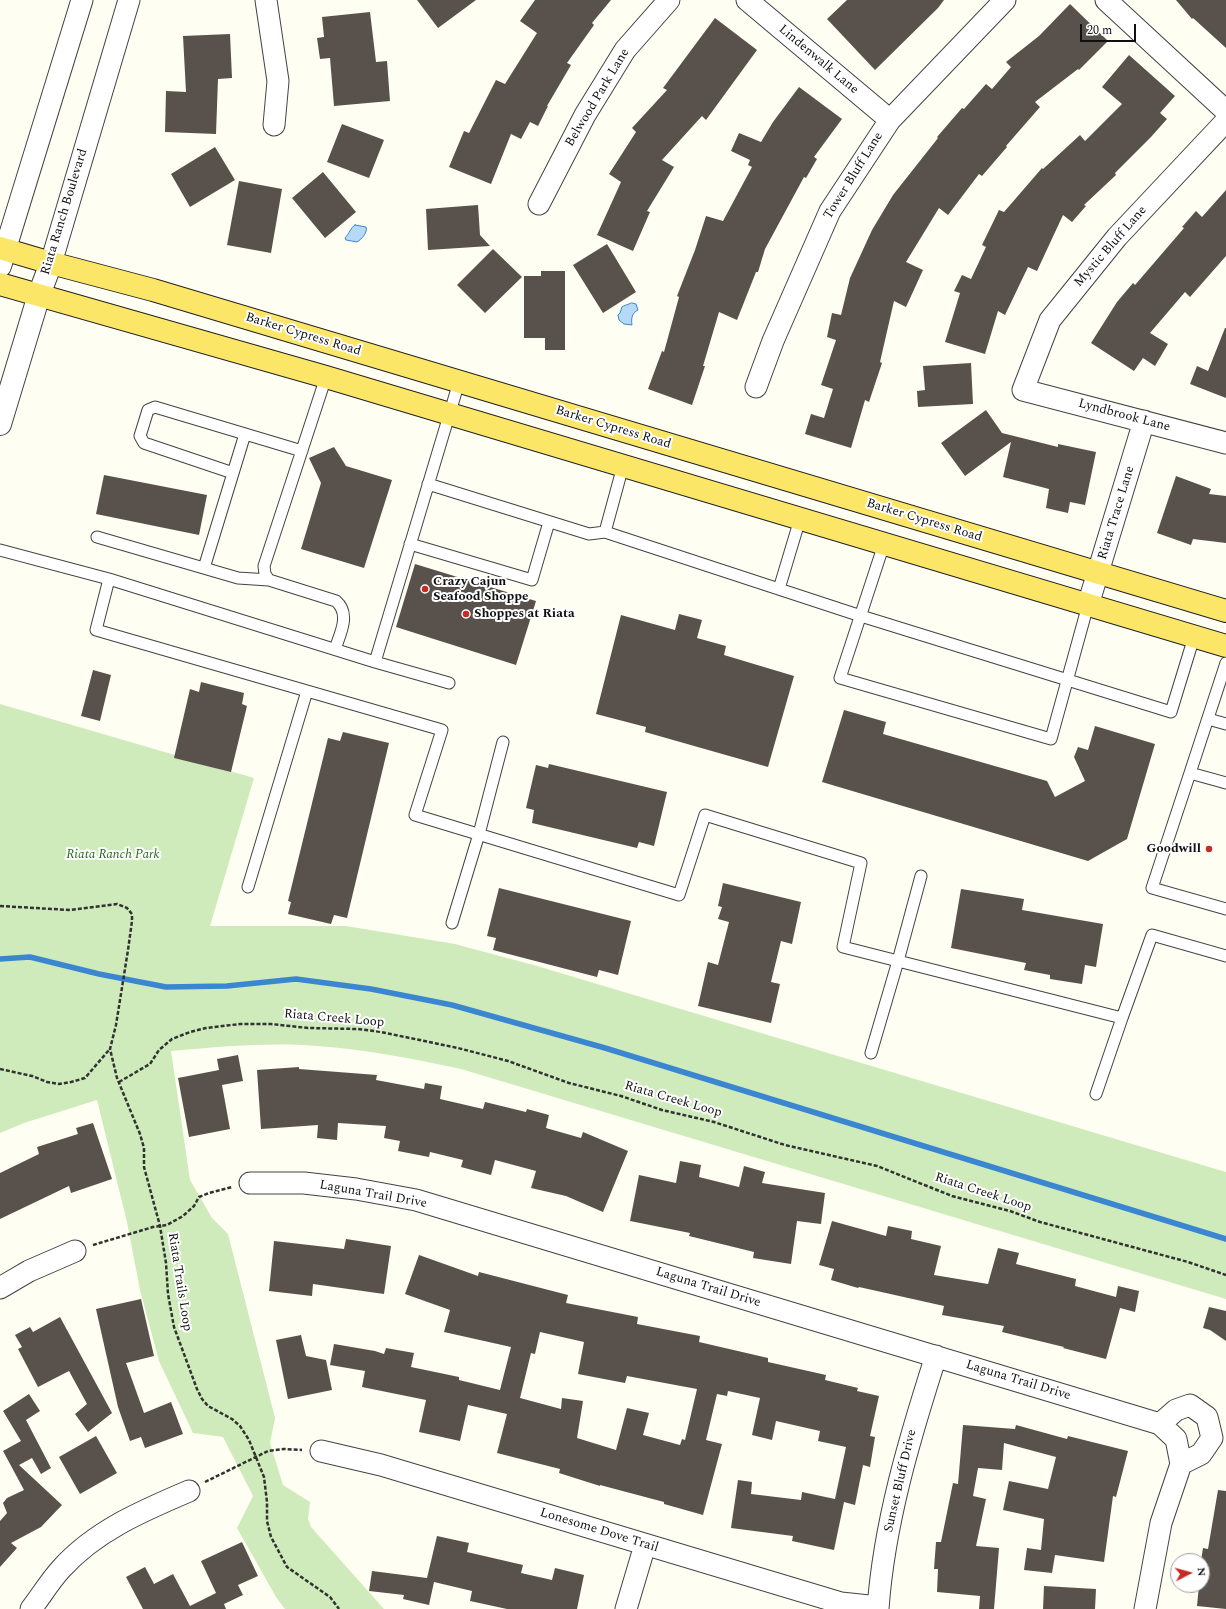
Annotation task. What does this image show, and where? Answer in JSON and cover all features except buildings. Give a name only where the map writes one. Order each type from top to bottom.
[{"type":"main road","name":"Barker Cypress Road","points":[[2,254],[50,263],[153,290],[1226,612]]},
{"type":"main road","points":[[0,284],[326,377],[1226,646]]},
{"type":"main road","points":[[800,519],[813,488]]},
{"type":"street","points":[[2,254],[82,0]]},
{"type":"street","name":"Riata Ranch Boulevard","points":[[0,424],[129,0]]},
{"type":"street","points":[[266,0],[278,81],[274,125]]},
{"type":"street","name":"Belwood Park Lane","points":[[539,204],[585,115],[625,50],[669,0]]},
{"type":"street","name":"Lindenwalk Lane","points":[[747,0],[890,120]]},
{"type":"street","name":"Tower Bluff Lane","points":[[756,387],[773,341],[830,211],[890,120],[1005,0]]},
{"type":"street","points":[[1106,0],[1226,111]]},
{"type":"street","name":"Mystic Bluff Lane","points":[[1022,390],[1050,320],[1117,237],[1226,121]]},
{"type":"street","name":"Lyndbrook Lane","points":[[1022,390],[1226,443]]},
{"type":"street","name":"Riata Trace Lane","points":[[1088,605],[1144,421]]},
{"type":"street","name":"Laguna Trail Drive","points":[[250,1183],[304,1183],[356,1189],[416,1200],[936,1356],[1160,1424],[1176,1439],[1181,1464]]},
{"type":"street","points":[[0,1288],[29,1271],[76,1251]]},
{"type":"street","name":"Sunset Bluff Drive","points":[[878,1608],[886,1547],[897,1491],[915,1420],[936,1356]]},
{"type":"street","points":[[1145,1609],[1161,1523],[1181,1464],[1201,1454],[1212,1438],[1207,1417],[1190,1406],[1176,1410],[1160,1424]]},
{"type":"street","name":"Lonesome Dove Trail","points":[[321,1451],[381,1465],[840,1603],[878,1608]]},
{"type":"street","points":[[31,1609],[61,1569],[91,1541],[137,1513],[189,1491]]},
{"type":"street","points":[[626,1609],[645,1545]]},
{"type":"lane","points":[[269,580],[265,574],[264,566],[326,377]]},
{"type":"lane","points":[[375,662],[450,414],[458,382]]},
{"type":"lane","points":[[233,473],[144,443],[140,436],[148,410],[155,407],[302,451]]},
{"type":"lane","points":[[204,568],[245,434]]},
{"type":"lane","points":[[604,532],[622,466]]},
{"type":"lane","points":[[428,484],[589,534],[604,532],[860,616],[1171,712],[1194,637]]},
{"type":"lane","points":[[778,589],[800,519]]},
{"type":"lane","points":[[410,544],[532,580],[549,522]]},
{"type":"lane","points":[[97,537],[238,578],[269,580],[336,601],[341,606],[344,615],[343,625],[334,649]]},
{"type":"lane","points":[[884,544],[840,678],[1051,739],[1088,605]]},
{"type":"lane","points":[[0,550],[109,579],[375,662],[449,683]]},
{"type":"lane","points":[[109,579],[96,630],[442,730],[416,815],[679,895],[705,815],[861,863],[843,947],[1122,1018]]},
{"type":"lane","points":[[1226,664],[1152,888],[1226,910]]},
{"type":"lane","points":[[248,887],[307,690]]},
{"type":"lane","points":[[1208,718],[1226,724]]},
{"type":"lane","points":[[452,923],[479,834],[503,742]]},
{"type":"lane","points":[[1190,773],[1226,783]]},
{"type":"lane","points":[[871,1052],[921,876]]},
{"type":"lane","points":[[1096,1094],[1152,935],[1226,956]]},
{"type":"path","points":[[0,906],[70,910],[117,904],[127,908],[132,914],[116,1025],[110,1049],[85,1078],[71,1082],[58,1084],[47,1082],[32,1076],[0,1069]]},
{"type":"path","name":"Riata Creek Loop","points":[[119,1082],[150,1064],[159,1050],[172,1039],[206,1028],[240,1024],[271,1024],[308,1028],[358,1029],[381,1032],[458,1048],[508,1061],[569,1083],[620,1096],[662,1110],[714,1122],[785,1145],[877,1166],[952,1196],[1010,1211],[1040,1222],[1181,1260],[1226,1275]]},
{"type":"path","name":"Riata Trails Loop","points":[[110,1049],[119,1082],[140,1134],[144,1148],[144,1167],[160,1226],[166,1263],[168,1294],[174,1327],[197,1389],[202,1399],[208,1406],[232,1419],[240,1426],[249,1440],[264,1477],[267,1502],[267,1521],[271,1537],[287,1567],[330,1597],[339,1609]]},
{"type":"path","points":[[76,1251],[153,1226],[167,1225],[183,1216],[194,1206],[200,1197],[209,1193],[250,1183]]},
{"type":"path","points":[[189,1491],[268,1451],[284,1449],[321,1451]]},
{"type":"green space","name":"Riata Ranch Park","points":[[0,704],[254,778],[210,926],[346,926],[455,944],[537,966],[1226,1172],[1226,1299],[461,1069],[407,1058],[335,1047],[262,1045],[171,1051],[190,1180],[212,1218],[228,1234],[275,1418],[270,1443],[283,1485],[310,1502],[308,1519],[311,1527],[384,1609],[285,1609],[276,1597],[237,1528],[253,1496],[223,1437],[193,1433],[159,1361],[140,1290],[127,1222],[97,1100],[24,1123],[0,1133]]},
{"type":"water","points":[[355,225],[366,227],[364,235],[357,242],[346,240],[345,238]]},
{"type":"water","points":[[632,303],[636,304],[638,310],[632,316],[632,325],[624,324],[619,320],[618,315],[622,307]]},
{"type":"waterway","points":[[0,959],[30,957],[99,974],[166,987],[227,986],[296,979],[371,989],[452,1005],[605,1048],[1226,1239]]},
{"type":"place","name":"Crazy Cajun Seafood Shoppe","points":[[425,589]]},
{"type":"place","name":"Shoppes at Riata","points":[[466,614]]},
{"type":"place","name":"Goodwill","points":[[1209,849]]}]
